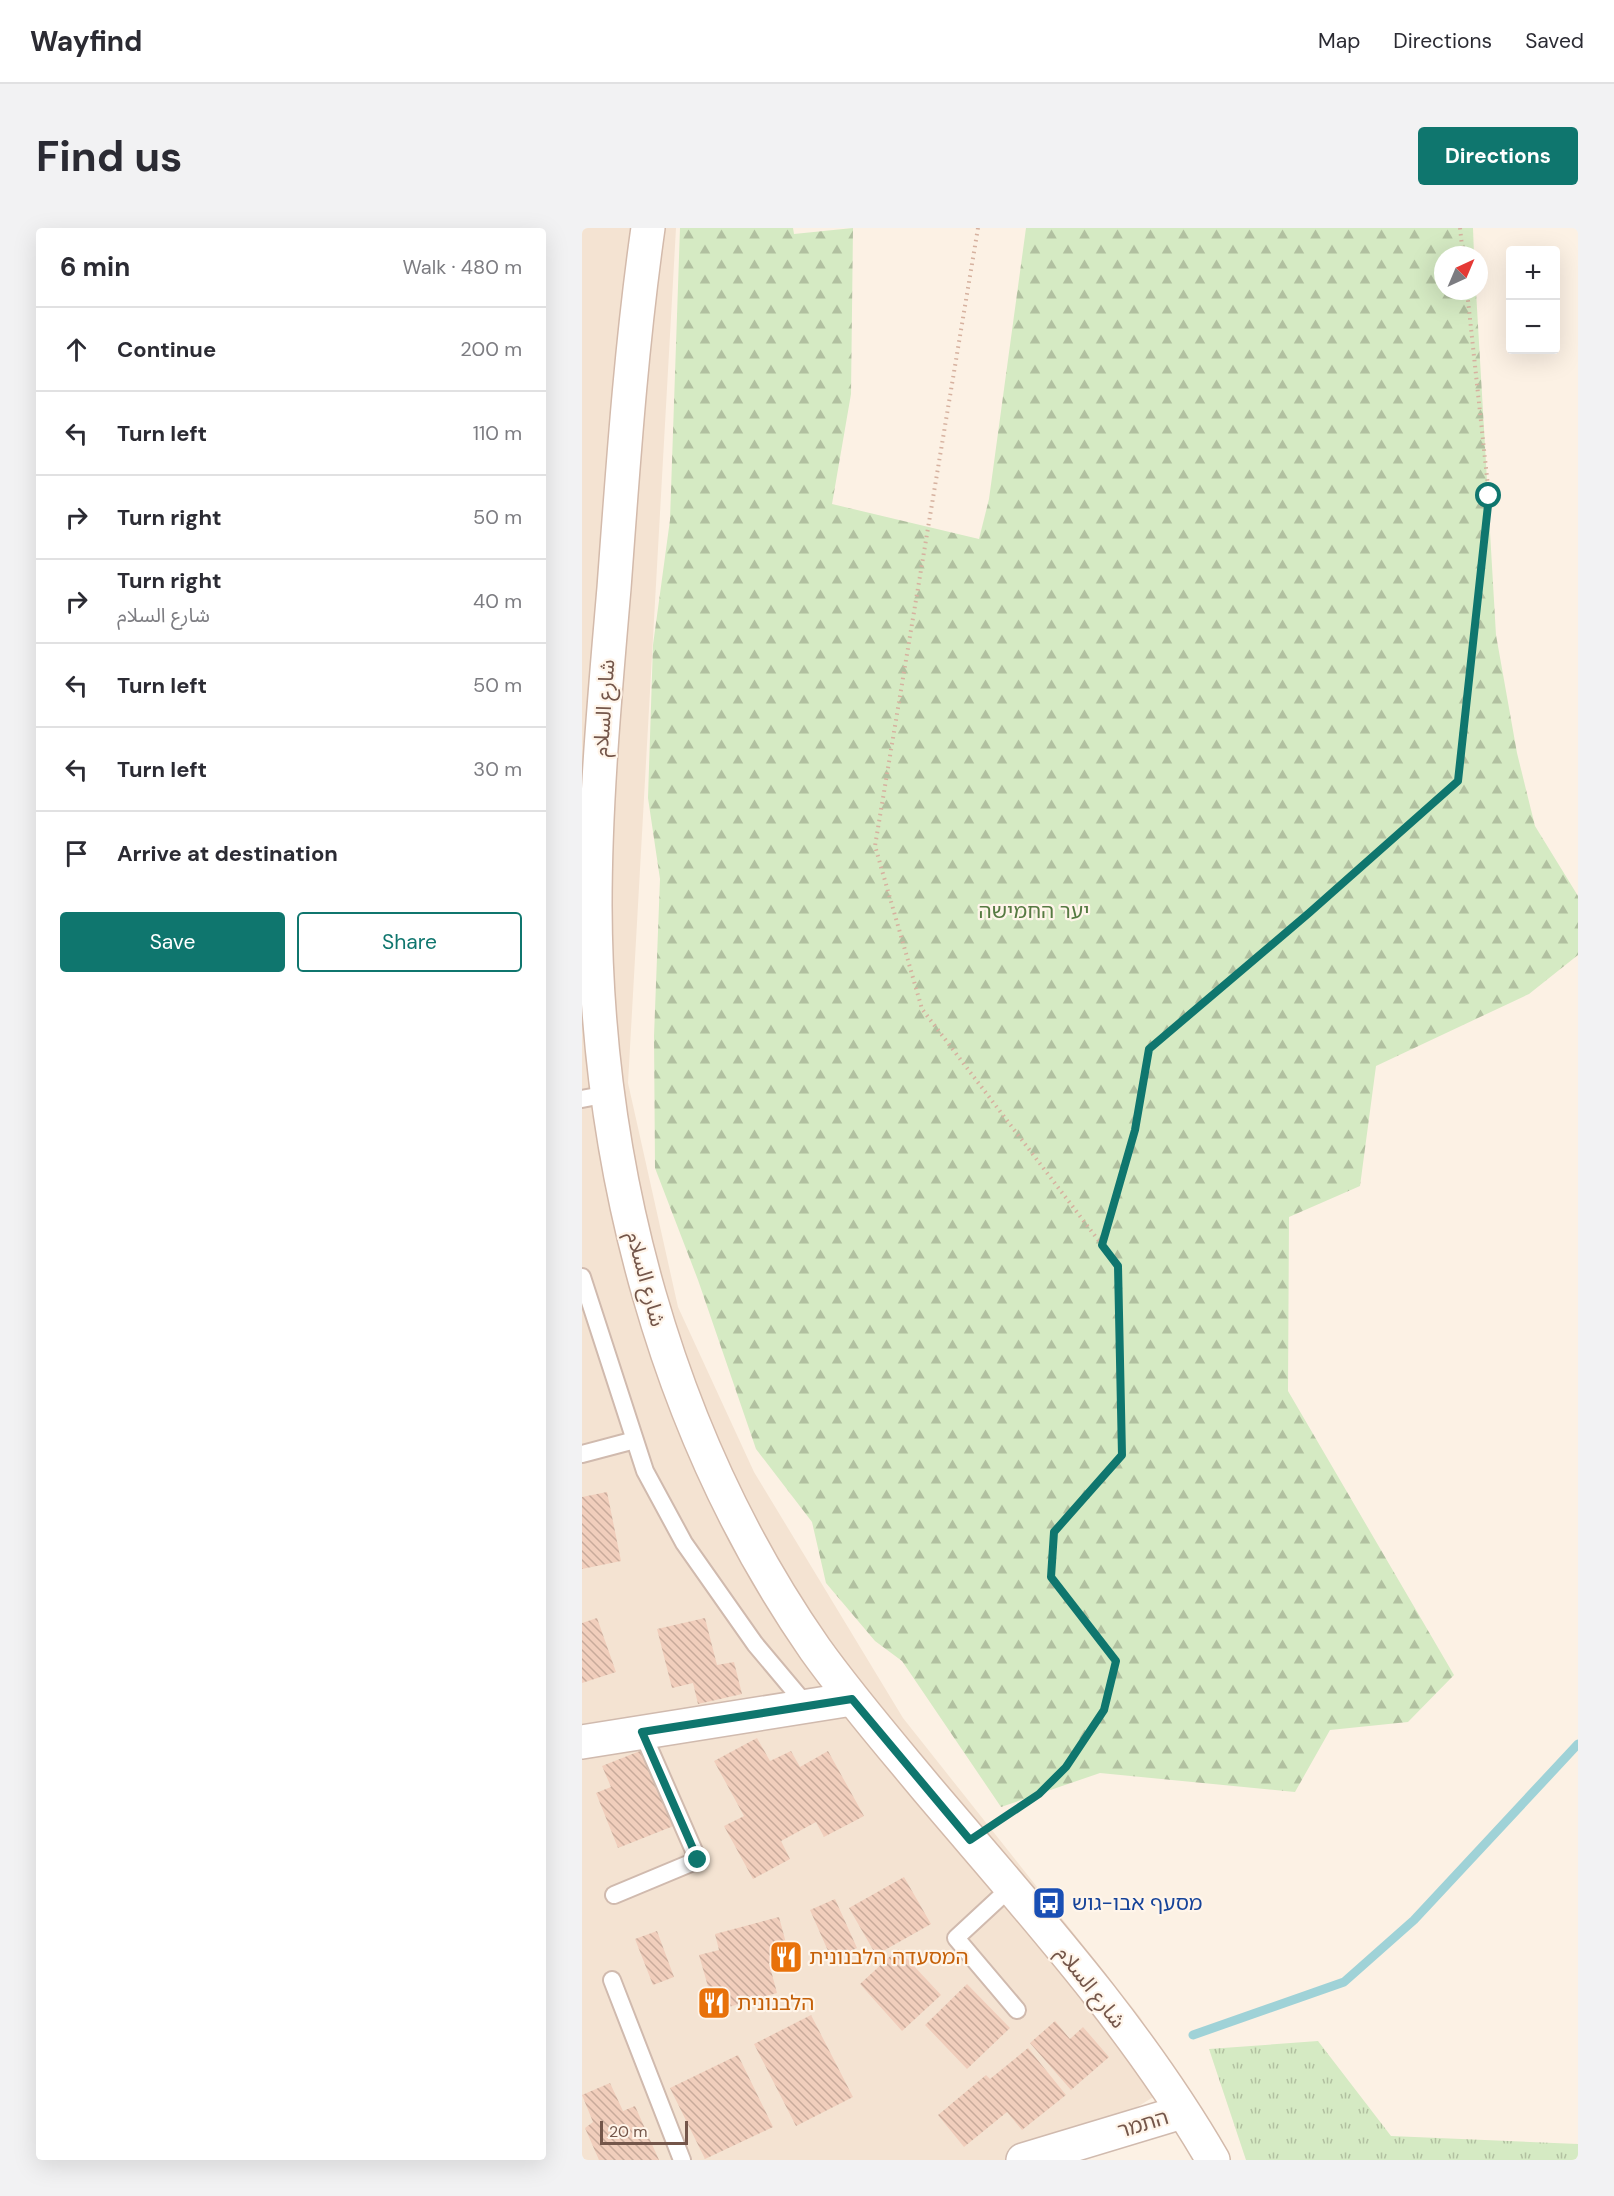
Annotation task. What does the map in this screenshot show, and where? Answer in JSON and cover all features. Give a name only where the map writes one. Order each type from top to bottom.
[{"type":"main road","name":"شارع السلام","points":[[648,228],[633,344],[591,775],[589,923],[599,1005],[595,1097],[626,1195],[655,1315],[674,1375],[707,1459],[766,1573],[814,1646],[852,1699],[1074,1964],[1134,2041],[1213,2160]]},
{"type":"main road","points":[[582,1742],[852,1699]]},
{"type":"main road","name":"התמר","points":[[1023,2160],[1182,2112]]},
{"type":"lane","points":[[582,1277],[645,1472],[684,1542],[755,1644],[807,1706]]},
{"type":"lane","points":[[582,1454],[635,1440]]},
{"type":"lane","points":[[614,1895],[698,1860],[642,1732]]},
{"type":"lane","points":[[1010,1888],[956,1938],[1017,2010]]},
{"type":"lane","points":[[612,1980],[682,2160]]},
{"type":"path","points":[[970,1840],[1039,1794],[1066,1767],[1104,1710],[1116,1661],[1051,1577],[1054,1532],[1122,1455],[1118,1266],[922,1009],[875,846],[978,228]]},
{"type":"path","points":[[1460,228],[1462,246]]},
{"type":"path","points":[[1102,1245],[1135,1130],[1149,1049],[1309,913],[1458,781],[1489,496],[1468,300]]},
{"type":"shaded area","points":[[582,228],[676,228],[628,1083],[678,1307],[754,1472],[903,1718],[1140,2017],[1179,2081],[1052,2160],[582,2160]]},
{"type":"green space","name":"יער החמישה","points":[[680,228],[793,228],[794,234],[853,228],[851,394],[832,504],[979,539],[989,499],[1026,228],[1473,228],[1474,246],[1434,246],[1434,300],[1477,300],[1496,635],[1517,753],[1535,826],[1578,896],[1578,955],[1529,994],[1376,1066],[1360,1186],[1289,1217],[1288,1391],[1454,1675],[1408,1722],[1330,1730],[1295,1792],[1100,1773],[1001,1807],[902,1661],[875,1641],[826,1583],[812,1522],[756,1449],[698,1280],[655,1168],[654,1036],[660,879],[648,798],[653,645],[670,520]]},
{"type":"green space","points":[[1318,2041],[1391,2136],[1578,2144],[1578,2160],[1246,2160],[1209,2049]]},
{"type":"building","points":[[607,1492],[621,1561],[582,1569],[582,1497]]},
{"type":"building","points":[[597,1618],[616,1672],[582,1683],[582,1623]]},
{"type":"building","points":[[705,1618],[717,1665],[734,1662],[742,1694],[698,1704],[693,1683],[672,1688],[657,1629]]},
{"type":"building","points":[[757,1738],[770,1761],[791,1751],[800,1767],[828,1751],[864,1816],[824,1837],[816,1822],[781,1841],[790,1859],[753,1879],[724,1826],[744,1816],[714,1761]]},
{"type":"building","points":[[645,1749],[676,1825],[618,1848],[596,1793],[611,1787],[602,1766]]},
{"type":"building","points":[[904,1877],[931,1924],[876,1955],[849,1908]]},
{"type":"building","points":[[835,1899],[857,1948],[832,1960],[810,1910]]},
{"type":"building","points":[[779,1917],[790,1958],[769,1963],[777,1993],[715,2011],[699,1955],[719,1950],[715,1934]]},
{"type":"building","points":[[657,1931],[674,1977],[653,1985],[635,1939]]},
{"type":"building","points":[[898,1949],[941,1995],[902,2031],[860,1984]]},
{"type":"building","points":[[967,1984],[1010,2028],[967,2069],[925,2025]]},
{"type":"building","points":[[811,2015],[853,2097],[796,2126],[754,2044]]},
{"type":"building","points":[[1055,2021],[1070,2039],[1083,2027],[1109,2057],[1071,2090],[1030,2043]]},
{"type":"building","points":[[1028,2048],[1066,2095],[1022,2130],[1007,2112],[964,2147],[938,2115],[986,2075],[990,2079]]},
{"type":"building","points":[[738,2055],[773,2127],[705,2159],[670,2088]]},
{"type":"building","points":[[610,2083],[623,2111],[635,2106],[659,2160],[599,2160],[585,2128],[593,2122],[582,2095]]},
{"type":"waterway","points":[[1193,2035],[1344,1982],[1414,1920],[1578,1744]]},
{"type":"place","name":"מסעף אבו-גוש","points":[[1049,1903]]},
{"type":"place","name":"המסעדה הלבנונית","points":[[786,1957]]},
{"type":"place","name":"הלבנונית","points":[[714,2003]]},
{"type":"route","points":[[698,1860],[642,1732],[852,1699],[970,1840],[1039,1794],[1066,1767],[1104,1710],[1116,1661],[1051,1577],[1054,1532],[1122,1455],[1118,1266],[1102,1245],[1135,1130],[1149,1049],[1309,913],[1458,781],[1489,496]]}]
